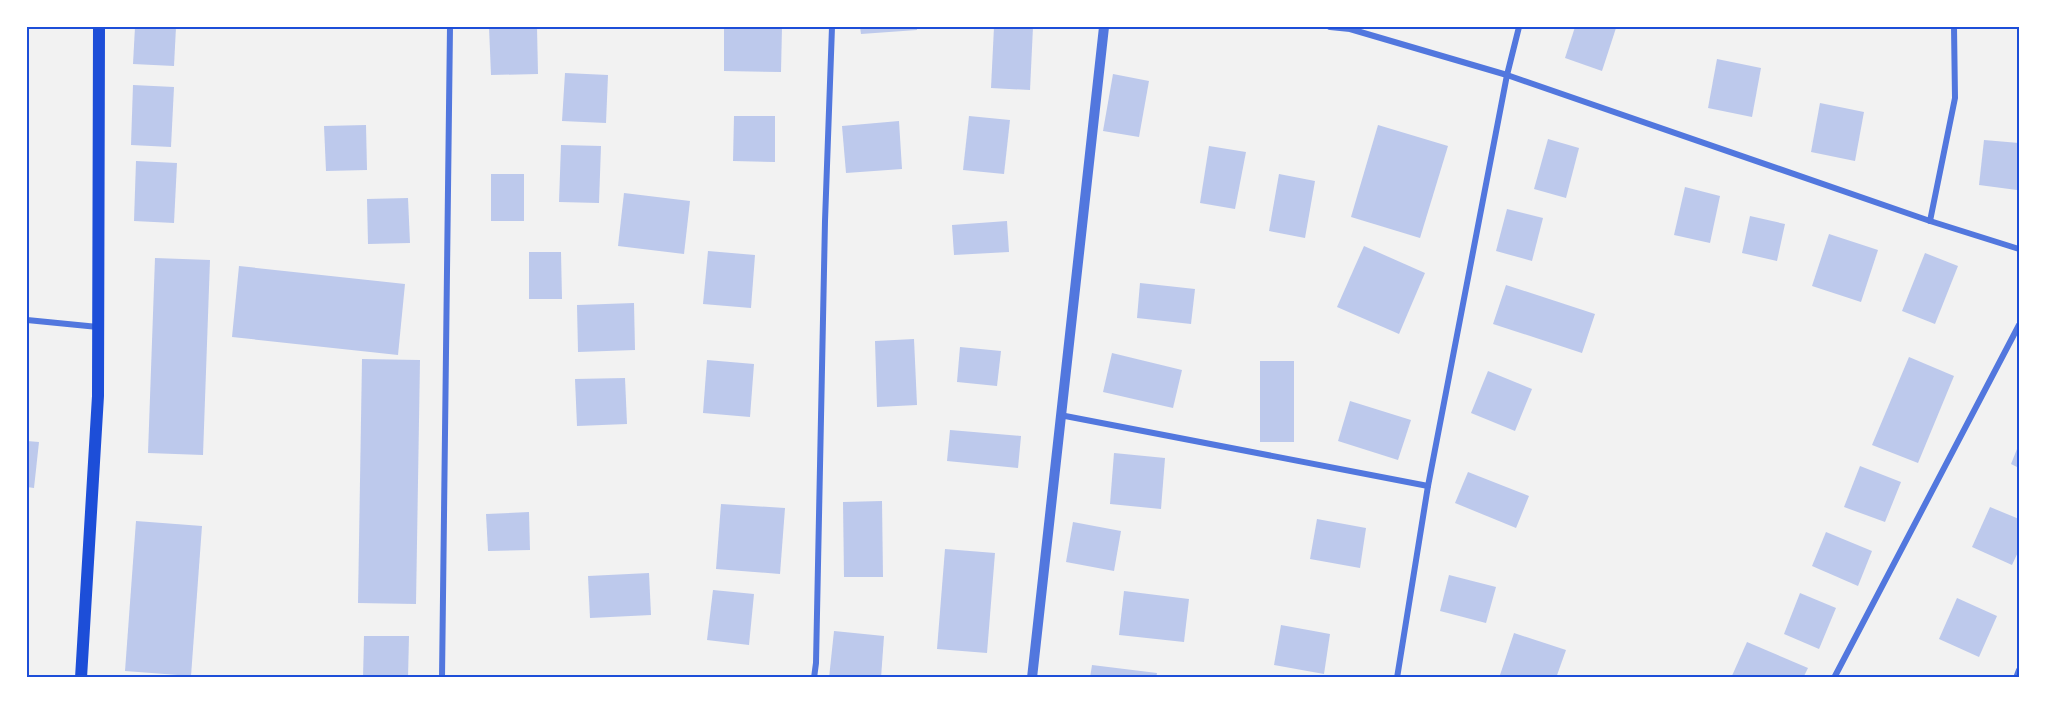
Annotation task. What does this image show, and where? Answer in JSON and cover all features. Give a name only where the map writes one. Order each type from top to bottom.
[{"type":"main road","points":[[81,678],[98,396],[99,27]]},
{"type":"street","points":[[442,678],[450,27]]},
{"type":"street","points":[[814,678],[832,27]]},
{"type":"street","points":[[1032,678],[1104,27]]},
{"type":"street","points":[[1330,27],[1350,29],[1507,75],[1930,221],[2019,249]]},
{"type":"street","points":[[1397,678],[1428,486],[1507,75],[1519,27]]},
{"type":"street","points":[[1930,221],[1955,98],[1954,27]]},
{"type":"street","points":[[27,321],[98,327]]},
{"type":"street","points":[[1834,678],[2019,325]]},
{"type":"street","points":[[1060,415],[1428,486]]},
{"type":"street","points":[[2016,678],[2019,670]]},
{"type":"building","points":[[135,27],[176,27],[174,66],[133,64]]},
{"type":"building","points":[[489,27],[537,27],[538,74],[491,75]]},
{"type":"building","points":[[724,27],[782,27],[781,72],[724,71]]},
{"type":"building","points":[[860,27],[917,27],[917,30],[861,34]]},
{"type":"building","points":[[994,27],[1033,27],[1030,90],[991,88]]},
{"type":"building","points":[[1575,27],[1616,28],[1602,71],[1565,58]]},
{"type":"building","points":[[1717,59],[1761,68],[1752,117],[1708,108]]},
{"type":"building","points":[[565,73],[608,75],[606,123],[562,121]]},
{"type":"building","points":[[1113,74],[1149,81],[1139,137],[1103,131]]},
{"type":"building","points":[[133,85],[174,87],[171,147],[131,145]]},
{"type":"building","points":[[1820,103],[1864,112],[1855,161],[1811,152]]},
{"type":"building","points":[[734,116],[775,116],[775,162],[733,161]]},
{"type":"building","points":[[969,116],[1010,120],[1004,174],[963,170]]},
{"type":"building","points":[[899,121],[902,169],[846,173],[842,126]]},
{"type":"building","points":[[366,125],[367,170],[326,171],[324,126]]},
{"type":"building","points":[[1378,125],[1448,146],[1420,238],[1351,217]]},
{"type":"building","points":[[1548,139],[1579,148],[1566,198],[1534,189]]},
{"type":"building","points":[[1984,140],[2019,143],[2017,190],[1979,185]]},
{"type":"building","points":[[561,145],[601,146],[599,203],[559,202]]},
{"type":"building","points":[[1209,146],[1246,152],[1235,209],[1200,203]]},
{"type":"building","points":[[136,161],[177,163],[174,223],[134,221]]},
{"type":"building","points":[[491,174],[524,174],[524,221],[491,221]]},
{"type":"building","points":[[1279,174],[1315,181],[1305,238],[1269,231]]},
{"type":"building","points":[[1685,187],[1720,196],[1710,243],[1674,235]]},
{"type":"building","points":[[624,193],[690,201],[684,254],[618,246]]},
{"type":"building","points":[[408,198],[410,243],[368,244],[367,199]]},
{"type":"building","points":[[1507,209],[1543,218],[1532,261],[1496,251]]},
{"type":"building","points":[[1750,216],[1785,224],[1777,261],[1742,253]]},
{"type":"building","points":[[1007,221],[1009,252],[954,255],[952,225]]},
{"type":"building","points":[[1829,234],[1878,250],[1861,302],[1812,286]]},
{"type":"building","points":[[1364,246],[1425,273],[1399,334],[1337,307]]},
{"type":"building","points":[[708,251],[755,255],[751,308],[703,304]]},
{"type":"building","points":[[529,252],[561,252],[562,299],[529,299]]},
{"type":"building","points":[[1925,253],[1958,266],[1935,324],[1902,311]]},
{"type":"building","points":[[155,258],[210,260],[203,455],[148,453]]},
{"type":"building","points":[[239,266],[405,284],[398,355],[232,337]]},
{"type":"building","points":[[1140,283],[1195,289],[1191,324],[1137,318]]},
{"type":"building","points":[[1506,285],[1595,314],[1582,353],[1493,324]]},
{"type":"building","points":[[634,303],[635,350],[578,352],[577,305]]},
{"type":"building","points":[[914,339],[917,405],[877,407],[875,341]]},
{"type":"building","points":[[960,347],[1001,351],[997,386],[957,382]]},
{"type":"building","points":[[1112,353],[1182,370],[1173,408],[1103,392]]},
{"type":"building","points":[[1909,357],[1954,376],[1918,463],[1872,445]]},
{"type":"building","points":[[362,359],[420,360],[416,604],[358,603]]},
{"type":"building","points":[[707,360],[754,364],[750,417],[703,413]]},
{"type":"building","points":[[1260,361],[1294,361],[1294,442],[1260,442]]},
{"type":"building","points":[[1488,371],[1532,389],[1515,431],[1471,413]]},
{"type":"building","points":[[625,378],[627,424],[577,426],[575,379]]},
{"type":"building","points":[[1350,401],[1411,420],[1398,460],[1338,441]]},
{"type":"building","points":[[950,430],[1021,436],[1018,468],[947,461]]},
{"type":"building","points":[[27,441],[39,442],[34,488],[27,487]]},
{"type":"building","points":[[2019,444],[2019,468],[2011,464]]},
{"type":"building","points":[[1114,453],[1165,458],[1161,509],[1110,504]]},
{"type":"building","points":[[1860,466],[1901,482],[1885,522],[1844,507]]},
{"type":"building","points":[[1468,472],[1529,496],[1516,528],[1455,503]]},
{"type":"building","points":[[882,501],[883,577],[844,577],[843,502]]},
{"type":"building","points":[[721,504],[785,508],[780,574],[716,569]]},
{"type":"building","points":[[1990,507],[2019,519],[2019,550],[2012,565],[1972,547]]},
{"type":"building","points":[[529,512],[530,550],[488,551],[486,514]]},
{"type":"building","points":[[1317,519],[1366,528],[1360,568],[1310,559]]},
{"type":"building","points":[[136,521],[202,526],[191,676],[125,671]]},
{"type":"building","points":[[1073,522],[1121,531],[1114,571],[1066,562]]},
{"type":"building","points":[[1826,532],[1872,551],[1858,586],[1812,566]]},
{"type":"building","points":[[945,549],[995,553],[987,653],[937,649]]},
{"type":"building","points":[[649,573],[651,615],[590,618],[588,576]]},
{"type":"building","points":[[1449,575],[1496,587],[1486,623],[1440,611]]},
{"type":"building","points":[[713,590],[754,594],[749,645],[707,640]]},
{"type":"building","points":[[1124,591],[1189,599],[1184,642],[1119,635]]},
{"type":"building","points":[[1800,593],[1836,608],[1819,649],[1784,634]]},
{"type":"building","points":[[1957,598],[1997,616],[1979,657],[1939,639]]},
{"type":"building","points":[[1281,625],[1330,634],[1324,674],[1274,665]]},
{"type":"building","points":[[834,631],[884,636],[881,678],[829,678]]},
{"type":"building","points":[[1514,633],[1566,650],[1556,678],[1499,678]]},
{"type":"building","points":[[364,636],[409,636],[408,678],[363,678]]},
{"type":"building","points":[[1747,642],[1808,668],[1803,678],[1731,678]]},
{"type":"building","points":[[1092,665],[1157,673],[1156,678],[1090,678]]},
{"type":"building","points":[[933,676],[955,676],[955,678],[933,678]]}]
